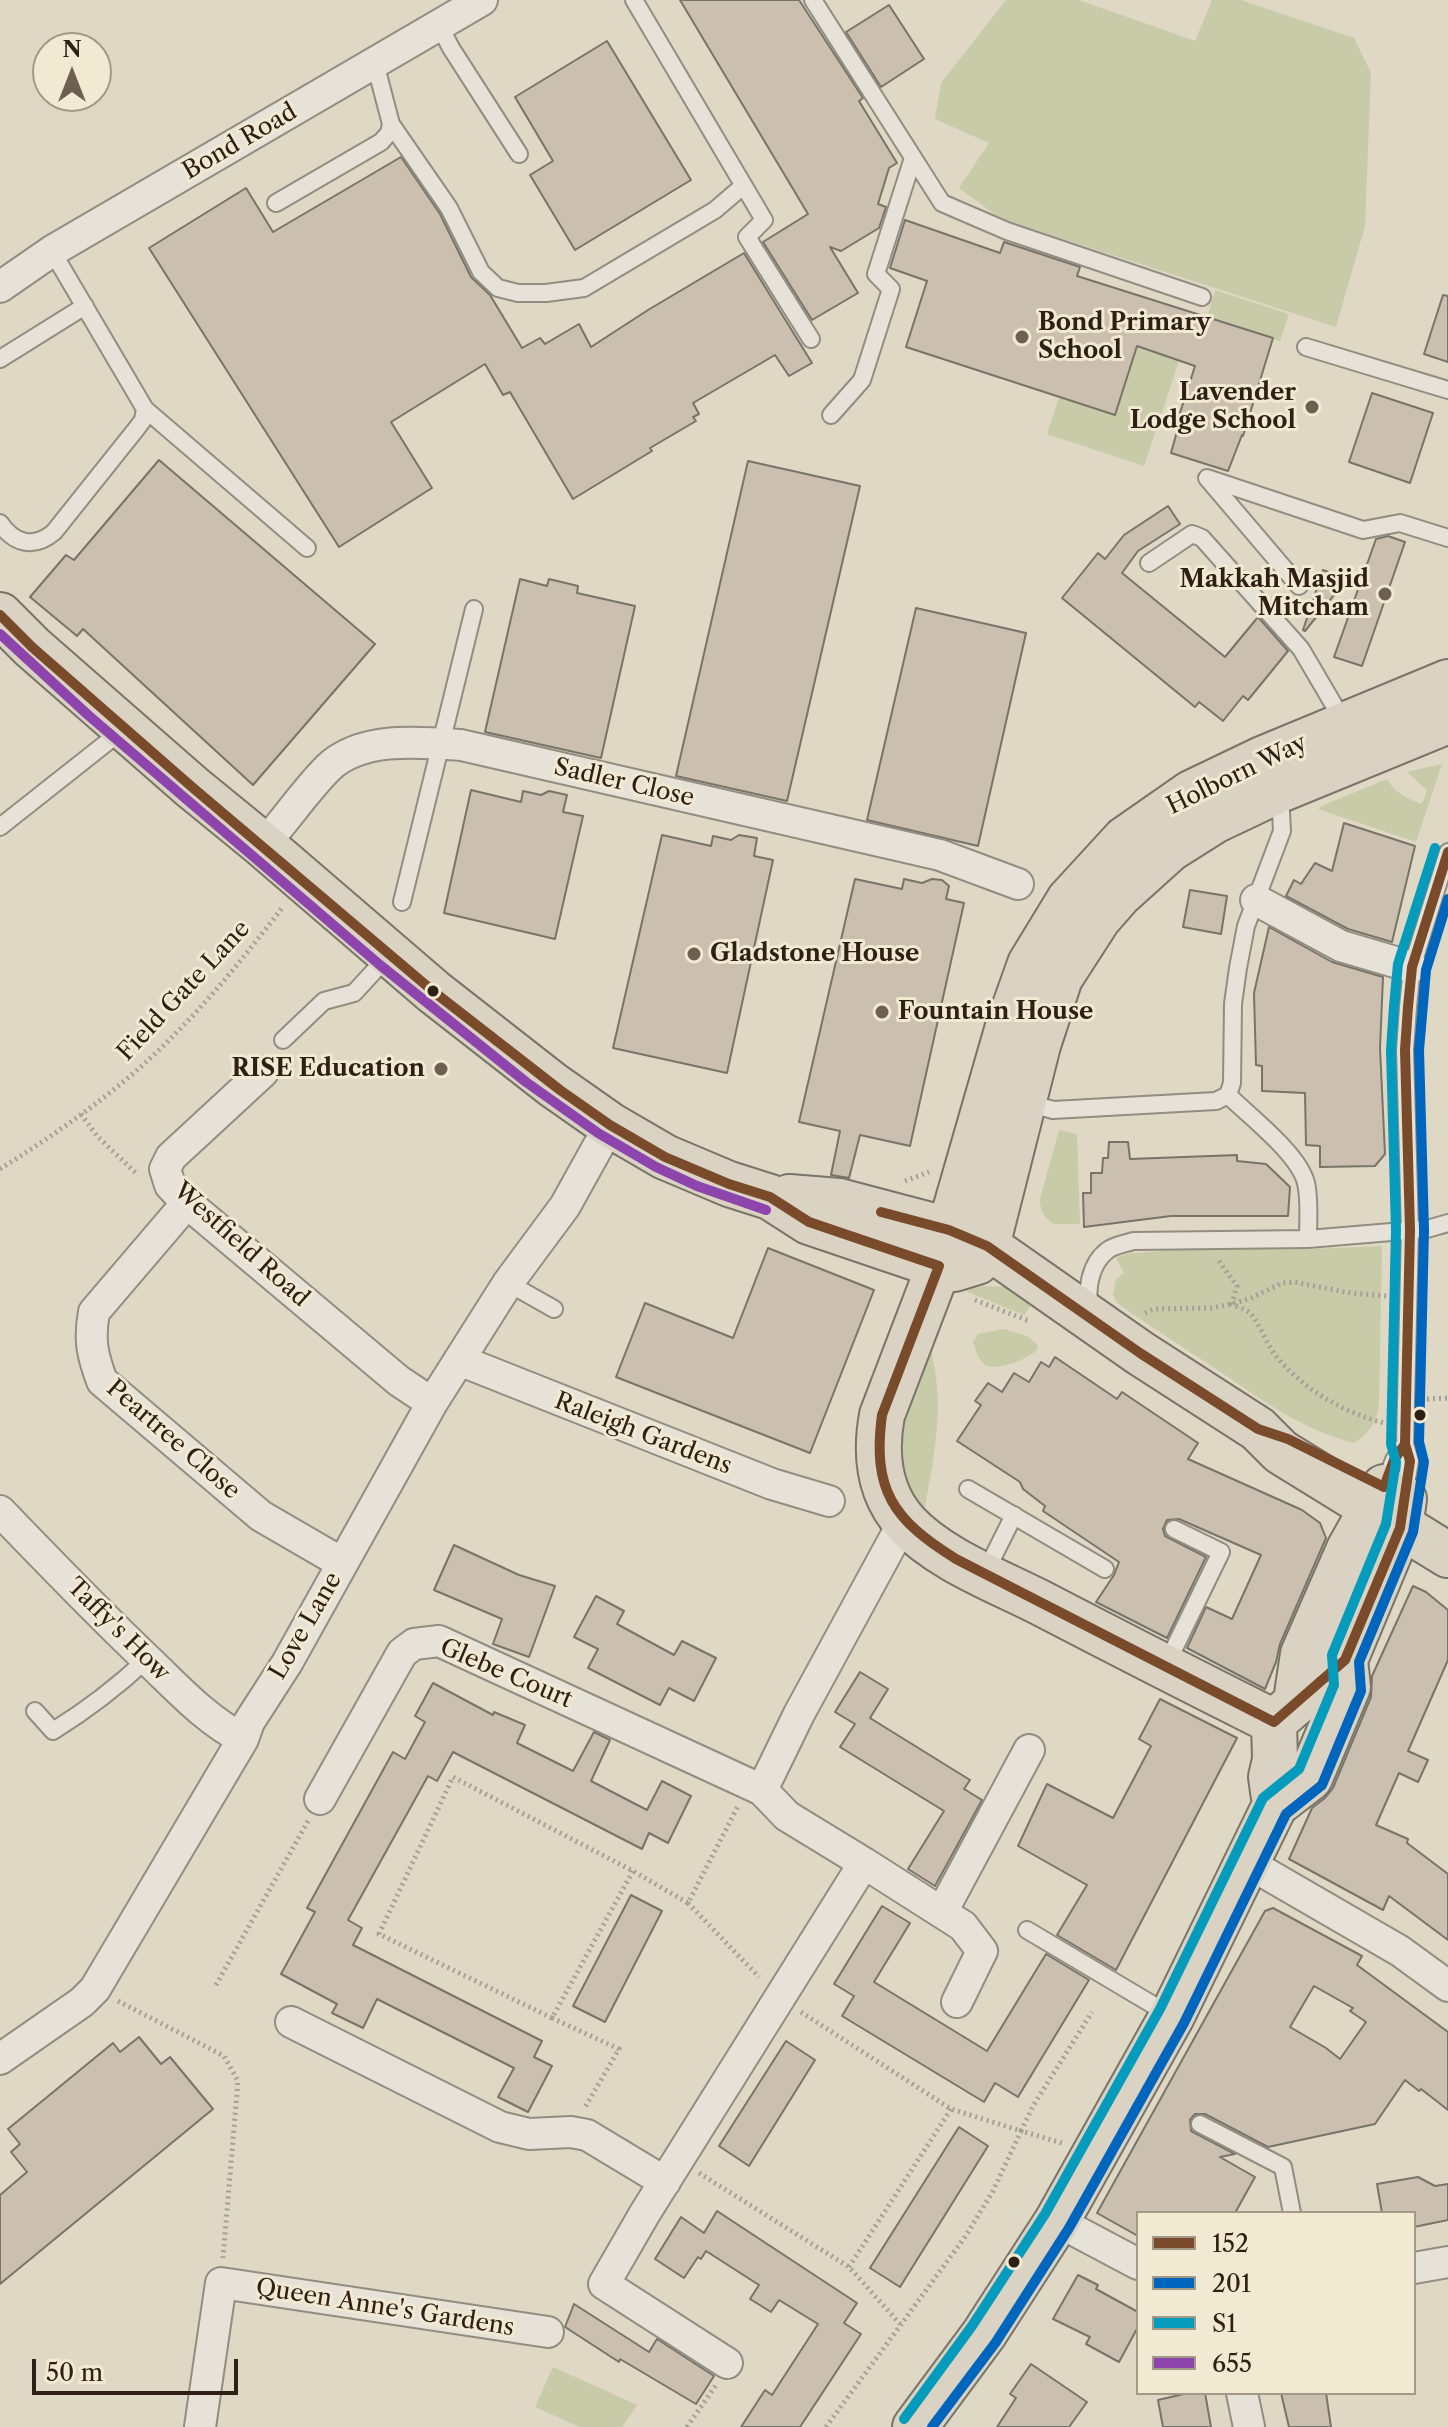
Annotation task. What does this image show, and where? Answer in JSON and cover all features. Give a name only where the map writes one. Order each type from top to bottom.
[{"type":"main road","points":[[0,615],[125,728],[434,992],[496,1042],[610,1125],[665,1157],[729,1184],[770,1197],[814,1197],[839,1201],[958,1247],[1117,1320],[1258,1429],[1288,1439],[1390,1505],[1448,1555]]},
{"type":"main road","name":"Holborn Way","points":[[958,1247],[1023,1102],[1060,978],[1098,919],[1128,885],[1170,849],[1216,820],[1269,775],[1345,724],[1448,682]]},
{"type":"main road","name":"Holborn Way","points":[[958,1247],[1009,1023],[1030,964],[1051,925],[1082,882],[1125,839],[1191,793],[1269,775],[1448,721]]},
{"type":"main road","points":[[958,1247],[882,1415],[877,1439],[878,1465],[885,1486],[904,1521],[920,1537],[984,1574],[1165,1667],[1285,1711]]},
{"type":"main road","points":[[1390,1505],[1448,1522]]},
{"type":"main road","points":[[915,2427],[984,2334],[1057,2221],[1172,2016],[1275,1805],[1310,1778],[1348,1687],[1345,1660],[1390,1505]]},
{"type":"main road","points":[[1275,1805],[1271,1777],[1285,1711],[1303,1654],[1349,1549],[1390,1505]]},
{"type":"main road","points":[[1285,1711],[1345,1660]]},
{"type":"street","name":"Bond Road","points":[[0,287],[52,251],[482,0]]},
{"type":"street","name":"Sadler Close","points":[[263,845],[330,766],[347,756],[367,748],[392,744],[461,745],[940,855],[1018,884]]},
{"type":"street","points":[[1256,900],[1341,946],[1412,967]]},
{"type":"street","name":"Westfield Road","points":[[263,1072],[171,1157],[165,1169],[170,1185],[399,1381],[432,1403]]},
{"type":"street","name":"Love Lane","points":[[4,2048],[82,2002],[95,1989],[243,1739],[249,1722],[287,1663],[432,1403],[508,1283],[565,1206],[610,1125]]},
{"type":"street","name":"Peartree Close","points":[[183,1199],[94,1312],[90,1333],[93,1355],[102,1381],[261,1516],[342,1563]]},
{"type":"street","name":"Raleigh Gardens","points":[[459,1360],[772,1484],[829,1501]]},
{"type":"street","name":"Taffy's How","points":[[0,1511],[147,1659],[223,1729],[243,1739]]},
{"type":"street","points":[[756,1787],[904,1521]]},
{"type":"street","name":"Glebe Court","points":[[320,1799],[402,1653],[414,1644],[439,1641],[756,1787],[787,1816],[963,1926],[982,1951],[957,2002]]},
{"type":"street","points":[[942,1912],[1029,1750]]},
{"type":"street","points":[[727,2363],[604,2284],[864,1863]]},
{"type":"street","points":[[1239,1881],[1394,1948],[1448,1986]]},
{"type":"street","points":[[291,2022],[500,2127],[529,2134],[571,2132],[587,2135],[671,2171]]},
{"type":"street","points":[[1057,2221],[1136,2263]]},
{"type":"street","points":[[1416,2268],[1448,2262]]},
{"type":"street","points":[[200,2427],[221,2283]]},
{"type":"street","name":"Queen Anne's Gardens","points":[[221,2283],[548,2332]]},
{"type":"street","points":[[1242,2395],[1249,2427]]},
{"type":"lane","points":[[634,0],[764,220],[747,237],[811,339]]},
{"type":"lane","points":[[817,1],[942,203],[1007,231],[1202,297]]},
{"type":"lane","points":[[439,25],[519,154]]},
{"type":"lane","points":[[375,63],[391,124],[449,208],[481,272],[498,288],[518,293],[546,293],[584,288],[715,210],[743,186]]},
{"type":"lane","points":[[276,203],[381,142],[389,133],[391,124]]},
{"type":"lane","points":[[831,415],[862,380],[882,320],[891,289],[876,274],[913,158]]},
{"type":"lane","points":[[52,251],[144,405],[307,548]]},
{"type":"lane","points":[[0,359],[85,306]]},
{"type":"lane","points":[[1306,347],[1448,390]]},
{"type":"lane","points":[[0,523],[17,541],[31,543],[45,540],[143,420],[144,405]]},
{"type":"lane","points":[[1299,586],[1207,478],[1363,530],[1400,523],[1448,538]]},
{"type":"lane","points":[[1149,563],[1192,534],[1202,538],[1301,649],[1345,724]]},
{"type":"lane","points":[[402,902],[474,609]]},
{"type":"lane","points":[[0,827],[125,728]]},
{"type":"lane","points":[[1023,1102],[1053,1110],[1216,1101],[1228,1095],[1232,1083],[1233,1004],[1246,926],[1282,831],[1281,812],[1269,775]]},
{"type":"lane","points":[[1390,1505],[1410,1461],[1405,1436],[1410,1230],[1405,1050],[1412,967],[1448,852]]},
{"type":"lane","points":[[283,1040],[324,1001],[354,993],[390,953]]},
{"type":"lane","points":[[1228,1095],[1290,1154],[1302,1171],[1307,1186],[1308,1239]]},
{"type":"lane","points":[[1117,1320],[1090,1307],[1088,1292],[1099,1258],[1110,1248],[1133,1241],[1308,1239],[1427,1229],[1448,1223]]},
{"type":"lane","points":[[508,1283],[554,1309]]},
{"type":"lane","points":[[968,1489],[1105,1569]]},
{"type":"lane","points":[[984,1574],[1014,1515]]},
{"type":"lane","points":[[1165,1667],[1221,1552],[1174,1529]]},
{"type":"lane","points":[[35,1711],[53,1731],[88,1710],[147,1659]]},
{"type":"lane","points":[[1027,1930],[1172,2016]]},
{"type":"lane","points":[[1200,2124],[1283,2167],[1292,2211]]},
{"type":"path","name":"Field Gate Lane","points":[[0,1169],[81,1114],[128,1078],[174,1036],[230,974],[304,881]]},
{"type":"path","points":[[81,1114],[97,1136],[162,1196],[183,1199]]},
{"type":"path","points":[[900,1182],[932,1170]]},
{"type":"path","points":[[1191,1239],[1210,1249],[1237,1286],[1232,1304]]},
{"type":"path","points":[[1117,1320],[1154,1309],[1211,1308],[1232,1304],[1282,1283],[1294,1282],[1351,1293],[1409,1297]]},
{"type":"path","points":[[1232,1304],[1250,1313],[1273,1353],[1311,1388],[1336,1405],[1405,1436]]},
{"type":"path","points":[[571,2132],[619,2049],[379,1934],[453,1777],[688,1903],[779,1998],[951,2109],[1069,2146]]},
{"type":"path","points":[[688,1903],[756,1787]]},
{"type":"path","points":[[216,1985],[320,1799]]},
{"type":"path","points":[[552,2018],[633,1871]]},
{"type":"path","points":[[95,1989],[224,2056],[238,2081],[221,2283]]},
{"type":"path","points":[[826,2427],[965,2237],[993,2191],[1033,2106],[1092,2012]]},
{"type":"path","points":[[849,2267],[951,2109]]},
{"type":"path","points":[[671,2171],[849,2267],[900,2324]]},
{"type":"path","points":[[687,2427],[722,2376],[727,2363]]},
{"type":"green space","points":[[1006,0],[1079,0],[1195,41],[1212,0],[1241,0],[1354,38],[1371,73],[1365,226],[1336,327],[1016,224],[997,216],[959,188],[989,143],[935,119],[941,83]]},
{"type":"green space","points":[[1215,290],[1289,314],[1280,341],[1207,318]]},
{"type":"green space","points":[[1140,338],[1163,344],[1160,354],[1179,361],[1144,466],[1047,434],[1059,397],[1115,415]]},
{"type":"green space","points":[[1442,764],[1416,842],[1318,809],[1387,779],[1401,794],[1421,804],[1427,790],[1407,772]]},
{"type":"green space","points":[[1059,1130],[1077,1134],[1080,1224],[1054,1224],[1041,1207],[1040,1199]]},
{"type":"green space","points":[[1382,1246],[1379,1405],[1371,1427],[1354,1443],[1303,1424],[1271,1406],[1117,1303],[1113,1295],[1116,1279],[1124,1273],[1116,1258],[1125,1254],[1192,1248]]},
{"type":"green space","points":[[983,1286],[1008,1287],[1034,1301],[1024,1315],[965,1291]]},
{"type":"green space","points":[[1004,1329],[1027,1336],[1038,1345],[1037,1350],[1013,1363],[986,1366],[978,1357],[973,1342],[978,1334]]},
{"type":"green space","points":[[930,1346],[938,1410],[924,1514],[904,1480],[897,1435]]},
{"type":"green space","points":[[553,2367],[637,2405],[622,2427],[580,2427],[535,2407]]},
{"type":"building","points":[[680,0],[799,0],[863,98],[859,101],[897,163],[889,168],[878,204],[886,207],[879,228],[841,251],[830,247],[858,293],[812,320],[763,242],[808,214]]},
{"type":"building","points":[[889,5],[924,59],[881,87],[846,32]]},
{"type":"building","points":[[607,41],[691,180],[575,250],[530,175],[553,161],[515,97]]},
{"type":"building","points":[[401,157],[440,214],[471,277],[490,295],[522,348],[540,338],[545,344],[579,324],[591,347],[744,253],[812,363],[789,376],[775,355],[693,403],[699,414],[693,417],[696,421],[573,499],[510,392],[503,395],[485,364],[391,422],[432,488],[339,547],[149,248],[246,188],[273,232]]},
{"type":"building","points":[[905,220],[1000,253],[1004,242],[1080,267],[1077,276],[1273,338],[1243,436],[1228,471],[1171,453],[1195,366],[1137,346],[1115,415],[906,347],[927,281],[890,268]]},
{"type":"building","points":[[1443,295],[1448,296],[1448,362],[1424,354]]},
{"type":"building","points":[[1372,393],[1433,413],[1410,483],[1349,462]]},
{"type":"building","points":[[159,460],[375,644],[253,785],[83,629],[77,636],[30,597],[66,555],[74,560]]},
{"type":"building","points":[[748,461],[860,486],[787,801],[676,776]]},
{"type":"building","points":[[1168,506],[1180,524],[1138,551],[1122,573],[1225,657],[1258,617],[1288,651],[1248,700],[1243,696],[1223,721],[1199,702],[1195,707],[1062,598],[1098,553],[1105,559],[1124,535]]},
{"type":"building","points":[[1388,536],[1405,542],[1362,666],[1334,657],[1376,539]]},
{"type":"building","points":[[1323,570],[1347,579],[1305,631],[1303,630]]},
{"type":"building","points":[[520,579],[547,586],[549,579],[578,586],[577,593],[635,606],[601,758],[485,732]]},
{"type":"building","points":[[916,608],[1026,633],[978,846],[867,820]]},
{"type":"building","points":[[471,790],[521,802],[523,791],[567,795],[563,812],[583,816],[555,939],[444,913]]},
{"type":"building","points":[[1344,823],[1415,846],[1392,942],[1348,929],[1286,896],[1294,880],[1301,884],[1315,863],[1332,871]]},
{"type":"building","name":"Gladstone House","points":[[662,835],[711,846],[713,836],[731,840],[739,835],[757,838],[754,856],[773,860],[727,1073],[613,1048]]},
{"type":"building","name":"Fountain House","points":[[855,879],[902,889],[904,879],[922,883],[932,879],[942,880],[949,886],[946,899],[964,903],[910,1146],[860,1135],[849,1178],[831,1175],[840,1131],[799,1122]]},
{"type":"building","points":[[1190,890],[1227,896],[1221,934],[1183,927]]},
{"type":"building","points":[[1269,927],[1332,962],[1383,977],[1380,1048],[1385,1154],[1375,1166],[1320,1167],[1320,1146],[1306,1145],[1305,1093],[1262,1091],[1262,1066],[1256,1065],[1254,993]]},
{"type":"building","points":[[1109,1142],[1128,1142],[1130,1159],[1237,1155],[1237,1161],[1266,1164],[1290,1187],[1288,1216],[1171,1216],[1084,1227],[1083,1193],[1091,1193],[1091,1173],[1102,1173],[1103,1158],[1108,1158]]},
{"type":"building","points":[[768,1248],[874,1290],[810,1453],[616,1377],[645,1303],[733,1338]]},
{"type":"building","points":[[1055,1357],[1117,1399],[1122,1392],[1198,1443],[1188,1459],[1302,1510],[1320,1523],[1326,1538],[1280,1644],[1265,1689],[1187,1648],[1206,1607],[1232,1619],[1261,1555],[1179,1519],[1167,1520],[1163,1529],[1165,1536],[1206,1557],[1167,1638],[1096,1602],[1119,1562],[1043,1511],[1045,1506],[1023,1489],[1020,1482],[957,1441],[981,1405],[975,1401],[988,1383],[1002,1392],[1014,1373],[1029,1382],[1041,1362],[1049,1367]]},
{"type":"building","points":[[454,1545],[519,1575],[555,1586],[529,1657],[493,1644],[502,1619],[434,1590]]},
{"type":"building","points":[[1413,1586],[1426,1592],[1448,1610],[1448,1660],[1408,1751],[1428,1760],[1418,1782],[1399,1773],[1376,1825],[1408,1839],[1407,1843],[1448,1874],[1448,1940],[1389,1896],[1383,1910],[1289,1859],[1312,1808],[1333,1788],[1371,1697],[1372,1676]]},
{"type":"building","points":[[596,1596],[624,1611],[617,1624],[674,1655],[682,1641],[716,1658],[694,1701],[669,1688],[660,1705],[588,1668],[598,1649],[574,1637]]},
{"type":"building","points":[[860,1672],[888,1689],[870,1718],[970,1780],[964,1789],[982,1800],[935,1886],[908,1869],[944,1811],[840,1747],[855,1724],[835,1712]]},
{"type":"building","points":[[433,1683],[493,1715],[494,1712],[525,1725],[517,1743],[573,1771],[594,1732],[610,1740],[591,1781],[647,1810],[662,1781],[691,1796],[668,1843],[649,1833],[642,1849],[453,1752],[437,1781],[428,1776],[348,1920],[362,1928],[353,1945],[542,2041],[534,2057],[552,2066],[528,2112],[498,2097],[514,2068],[377,1999],[363,2028],[332,2013],[337,2004],[281,1974],[315,1912],[307,1908],[393,1752],[405,1759],[425,1722],[415,1716]]},
{"type":"building","points":[[1160,1699],[1237,1738],[1116,1970],[1057,1935],[1087,1885],[1018,1846],[1047,1784],[1113,1818],[1151,1746],[1139,1739]]},
{"type":"building","points":[[631,1895],[662,1911],[605,2022],[573,2006]]},
{"type":"building","points":[[882,1906],[910,1923],[874,1982],[987,2051],[1046,1954],[1089,1980],[1018,2097],[995,2083],[984,2102],[842,2016],[854,1996],[834,1984]]},
{"type":"building","points":[[1273,1908],[1362,1956],[1357,1965],[1448,2032],[1448,2110],[1405,2080],[1375,2124],[1268,2147],[1205,2114],[1195,2114],[1190,2120],[1191,2131],[1235,2154],[1220,2157],[1255,2177],[1236,2211],[1136,2211],[1136,2235],[1097,2213],[1265,1911]],"holes":[[[1314,1986],[1353,2008],[1350,2011],[1366,2022],[1340,2059],[1290,2027]]]},
{"type":"building","points":[[139,2037],[161,2064],[170,2057],[213,2109],[0,2284],[0,2195],[27,2172],[11,2152],[20,2144],[8,2129],[113,2043],[120,2052]]},
{"type":"building","points":[[786,2041],[815,2060],[749,2166],[719,2146]]},
{"type":"building","points":[[959,2127],[988,2146],[900,2287],[870,2268]]},
{"type":"building","points":[[1418,2177],[1435,2186],[1448,2184],[1448,2220],[1416,2227],[1416,2211],[1382,2211],[1377,2184]]},
{"type":"building","points":[[717,2211],[857,2303],[844,2323],[861,2334],[800,2427],[741,2427],[765,2390],[772,2395],[818,2324],[779,2300],[771,2312],[750,2299],[759,2285],[706,2251],[701,2259],[698,2257],[684,2278],[655,2259],[681,2217],[704,2233]]},
{"type":"building","points":[[1078,2275],[1098,2285],[1096,2289],[1136,2311],[1136,2331],[1119,2362],[1086,2344],[1090,2337],[1053,2319]]},
{"type":"building","points":[[574,2304],[649,2352],[657,2339],[714,2376],[696,2404],[620,2359],[619,2362],[565,2327]]},
{"type":"building","points":[[1031,2364],[1087,2402],[1069,2427],[997,2427],[1016,2398],[1010,2394]]},
{"type":"building","points":[[1179,2395],[1205,2395],[1211,2427],[1163,2427],[1158,2400]]},
{"type":"building","points":[[1281,2395],[1326,2395],[1331,2427],[1289,2427]]},
{"type":"transit line","name":"152","points":[[0,615],[32,647],[192,787],[434,992],[610,1125],[665,1157],[729,1184],[770,1197],[809,1222],[939,1266],[882,1415],[880,1464],[884,1483],[902,1516],[916,1531],[956,1559],[1274,1722],[1345,1660],[1400,1528],[1410,1461],[1405,1444],[1410,1230],[1405,1050],[1408,1007],[1412,967],[1448,852]]},
{"type":"transit line","name":"655","points":[[0,634],[88,715],[380,965],[526,1082],[598,1133],[656,1167],[697,1186],[766,1210]]},
{"type":"transit line","name":"S1","points":[[904,2419],[972,2326],[1045,2214],[1160,2009],[1263,1798],[1299,1769],[1334,1685],[1332,1655],[1386,1524],[1396,1462],[1391,1444],[1396,1230],[1391,1050],[1398,964],[1435,848]]},
{"type":"transit line","name":"201","points":[[932,2427],[996,2342],[1069,2228],[1184,2023],[1286,1814],[1322,1785],[1361,1691],[1359,1662],[1413,1532],[1424,1462],[1419,1442],[1424,1230],[1419,1050],[1426,970],[1448,899]]},
{"type":"transit line","name":"152","points":[[881,1212],[949,1230],[987,1246],[1140,1353],[1258,1429],[1288,1439],[1384,1487],[1394,1460],[1405,1444],[1406,1405]]},
{"type":"place","name":"Bond Primary School","points":[[1022,337]]},
{"type":"place","name":"Lavender Lodge School","points":[[1312,407]]},
{"type":"place","name":"Makkah Masjid Mitcham","points":[[1385,594]]},
{"type":"place","name":"Gladstone House","points":[[694,954]]},
{"type":"place","name":"Fountain House","points":[[882,1012]]},
{"type":"place","name":"RISE Education","points":[[441,1069]]}]
